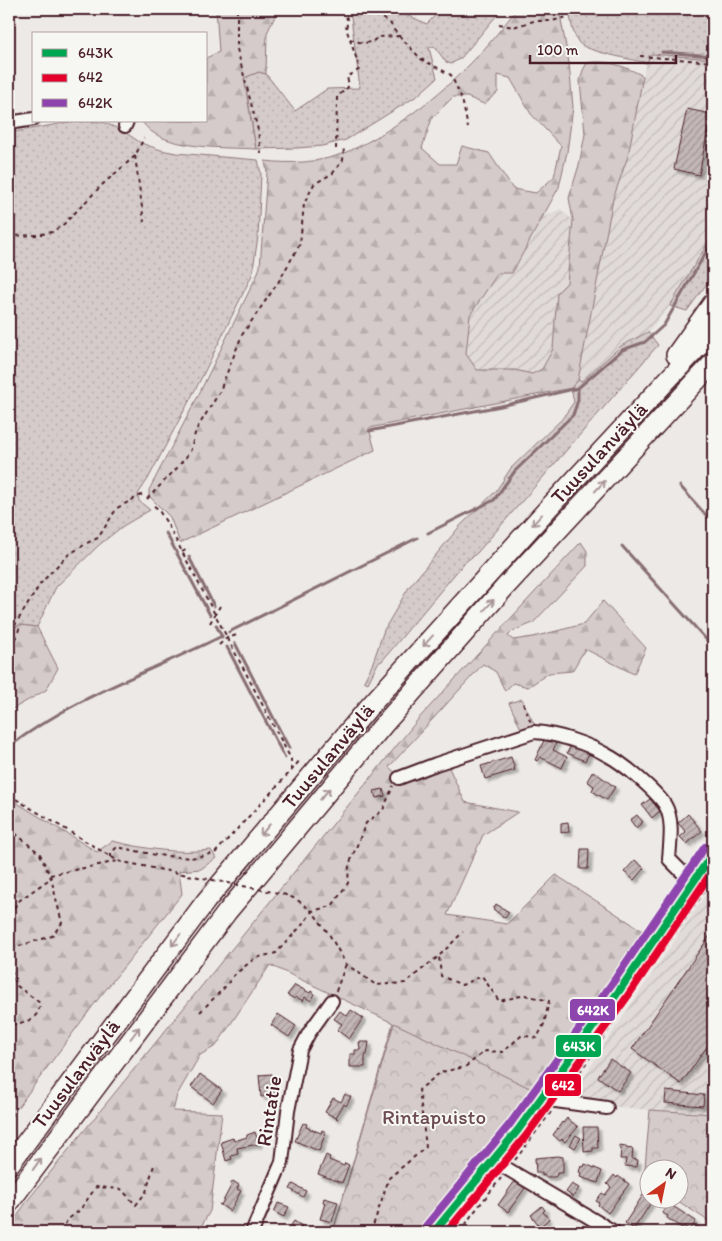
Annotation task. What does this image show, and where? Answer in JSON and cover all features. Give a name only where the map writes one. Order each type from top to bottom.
[{"type":"highway","points":[[620,432],[657,377],[683,346],[713,303]]},
{"type":"highway","name":"Tuusulanväylä","points":[[9,1165],[218,886],[369,707],[503,557],[713,330]]},
{"type":"highway","name":"Tuusulanväylä","points":[[9,1203],[226,912],[372,738],[506,586],[713,363]]},
{"type":"main road","points":[[434,1232],[501,1165],[541,1099],[713,853]]},
{"type":"street","points":[[9,123],[32,119]]},
{"type":"street","points":[[399,778],[534,732],[578,742],[608,755],[654,792],[666,806],[670,824],[670,859],[693,883]]},
{"type":"street","name":"Rintatie","points":[[252,1232],[282,1162],[288,1111],[300,1050],[309,1033],[332,1000]]},
{"type":"street","points":[[541,1099],[607,1108]]},
{"type":"street","points":[[501,1165],[614,1232]]},
{"type":"path","points":[[237,9],[237,49],[258,130],[261,154]]},
{"type":"path","points":[[336,149],[336,97],[346,91],[349,85],[347,76],[360,69],[346,28],[348,21],[342,9]]},
{"type":"path","points":[[370,9],[386,19],[421,59],[451,75],[462,99],[468,128]]},
{"type":"path","points":[[499,24],[513,27],[534,21],[552,21],[567,17]]},
{"type":"path","points":[[350,39],[362,43],[372,42],[378,37],[400,36]]},
{"type":"path","points":[[640,56],[713,62]]},
{"type":"path","points":[[9,236],[38,235],[52,232],[64,224],[102,185],[135,156],[144,138]]},
{"type":"path","points":[[147,499],[190,452],[196,430],[219,392],[242,335],[279,281],[300,244],[304,204],[314,184],[333,173],[343,160],[344,147]]},
{"type":"path","points":[[135,156],[144,222]]},
{"type":"path","points":[[9,632],[41,583],[54,569],[68,555],[98,538],[117,508],[143,494]]},
{"type":"path","points":[[153,505],[158,509],[182,552],[291,760],[291,771]]},
{"type":"path","points":[[182,552],[189,548]]},
{"type":"path","points":[[210,623],[220,606]]},
{"type":"path","points":[[9,626],[15,625]]},
{"type":"path","points":[[9,644],[16,639],[19,630],[15,625]]},
{"type":"path","points":[[219,645],[227,638],[237,635]]},
{"type":"path","points":[[523,703],[534,732]]},
{"type":"path","points":[[111,857],[110,853],[117,847],[156,855],[191,858],[215,853],[300,760]]},
{"type":"path","points":[[200,1012],[226,986],[233,976],[255,958],[276,953],[304,923],[312,911],[332,906],[348,884],[350,865],[366,823],[383,810],[390,790],[399,778]]},
{"type":"path","points":[[9,796],[118,861],[283,894],[296,899],[312,911],[329,934],[346,964],[376,985],[405,983],[440,956],[463,932]]},
{"type":"path","points":[[9,828],[40,854],[51,877],[62,922],[52,936],[16,947],[9,952]]},
{"type":"path","points":[[9,914],[20,900],[51,877],[118,861]]},
{"type":"path","points":[[461,1232],[501,1165],[558,1102],[713,879]]},
{"type":"path","points":[[371,1232],[389,1178],[426,1147],[419,1090],[441,1072],[465,1067],[485,1051],[503,1052],[522,1035],[537,1038],[544,1024],[549,1001],[525,995],[499,1001],[482,976],[462,985],[441,976],[440,956]]},
{"type":"path","points":[[9,963],[17,986],[40,1003],[40,1011],[35,1017],[26,1022],[9,1025]]},
{"type":"path","points":[[332,1000],[346,964]]},
{"type":"path","points":[[62,1232],[67,1220],[80,1210],[96,1187],[121,1189],[136,1205],[146,1192],[154,1165]]},
{"type":"shaded area","points":[[651,54],[713,59],[713,234],[670,306],[648,332],[621,346],[582,381],[578,380],[613,199],[628,156],[645,67]]},
{"type":"shaded area","points":[[560,209],[573,220],[567,283],[557,293],[553,349],[542,369],[532,374],[515,370],[477,370],[466,354],[470,315],[498,273],[512,272],[542,218]]},
{"type":"shaded area","points":[[713,884],[713,1114],[569,1102],[605,1043]]},
{"type":"green space","points":[[216,9],[306,9],[306,12],[278,10],[267,33],[266,74],[259,72],[244,78],[256,149],[177,143],[162,138],[150,131],[143,122],[208,122],[208,57],[219,52]]},
{"type":"green space","points":[[350,9],[393,9],[427,24],[441,9],[502,9],[461,58],[451,64],[446,62],[434,46],[429,48],[437,78],[417,96],[346,140],[322,146],[256,149],[244,77],[259,72],[266,74],[295,111],[327,89],[360,88]]},
{"type":"green space","points":[[517,9],[559,9],[569,63],[573,107],[567,152],[559,187],[512,273],[498,273],[470,315],[466,354],[477,370],[515,370],[532,374],[542,369],[553,349],[557,293],[567,283],[573,220],[569,198],[579,165],[585,134],[580,81],[583,70],[587,63],[602,62],[623,67],[643,76],[628,156],[613,199],[578,380],[571,388],[369,428],[375,450],[180,543],[170,517],[149,496],[149,490],[197,398],[260,267],[267,172],[265,161],[295,162],[325,159],[344,153],[392,128],[453,81],[479,55]],"holes":[[[498,75],[510,78],[531,114],[561,146],[554,177],[536,193],[513,189],[489,153],[462,146],[456,164],[440,164],[422,148],[432,118],[453,97],[467,97],[484,104],[498,92]]]},
{"type":"green space","points":[[569,9],[713,9],[713,59],[651,54],[647,63],[590,49],[579,43],[572,27]]},
{"type":"green space","points":[[70,122],[103,122],[123,131],[141,143],[161,150],[258,160],[261,174],[258,237],[252,275],[204,373],[148,479],[138,494],[139,501],[150,510],[123,526],[99,545],[56,587],[37,627],[20,625],[9,630],[9,133]]},
{"type":"green space","points":[[713,234],[713,275],[687,311],[670,306]]},
{"type":"green space","points":[[648,332],[658,345],[477,553],[464,563],[382,661],[378,663],[368,683],[364,681],[372,665],[384,630],[409,587],[460,526],[496,491],[511,468],[562,419],[574,402],[571,388],[578,380],[582,381],[621,346]]},
{"type":"green space","points":[[581,542],[587,551],[587,566],[533,623],[513,631],[508,636],[513,640],[533,637],[584,624],[603,601],[646,648],[634,674],[585,649],[572,671],[549,673],[528,687],[513,683],[505,691],[496,672],[483,664],[389,767],[398,775],[444,757],[465,802],[518,812],[483,835],[447,915],[507,924],[556,875],[646,933],[536,1091],[422,1232],[333,1232],[393,1023],[270,965],[216,1046],[200,1055],[177,1095],[173,1111],[222,1113],[210,1211],[198,1232],[9,1232],[9,1229],[27,1201],[420,717]]},
{"type":"green space","points":[[20,625],[37,627],[58,668],[46,690],[9,711],[9,630]]},
{"type":"green space","points":[[522,699],[533,722],[539,729],[523,733],[509,703]]},
{"type":"green space","points":[[9,798],[97,852],[112,841],[162,850],[211,850],[216,858],[201,869],[179,871],[182,894],[95,1003],[9,1119]]},
{"type":"green space","name":"Rintapuisto","points":[[394,1023],[536,1091],[454,1196],[422,1232],[333,1232]]},
{"type":"green space","points":[[650,1110],[713,1114],[713,1224],[689,1208],[690,1158],[646,1158]]},
{"type":"building","points":[[687,109],[711,114],[699,175],[674,169]]},
{"type":"building","points":[[546,736],[557,741],[553,750],[567,757],[562,768],[540,757],[538,761],[535,760]]},
{"type":"building","points":[[572,743],[590,752],[585,761],[567,753]]},
{"type":"building","points":[[511,757],[515,770],[485,779],[481,766]]},
{"type":"building","points":[[593,771],[615,787],[607,800],[592,791],[594,786],[587,781]]},
{"type":"building","points":[[383,789],[385,796],[376,798],[374,791]]},
{"type":"building","points":[[650,799],[660,811],[652,818],[642,805]]},
{"type":"building","points":[[688,814],[702,831],[687,844],[680,837],[686,832],[678,823]]},
{"type":"building","points":[[637,815],[643,822],[636,828],[630,820]]},
{"type":"building","points":[[568,822],[569,832],[561,833],[561,823]]},
{"type":"building","points":[[581,849],[589,849],[588,869],[580,869]]},
{"type":"building","points":[[635,860],[644,868],[634,880],[624,872]]},
{"type":"building","points":[[496,904],[509,912],[505,918],[493,909]]},
{"type":"building","points":[[713,931],[713,1038],[681,1084],[632,1049]]},
{"type":"building","points":[[295,985],[315,994],[311,1001],[305,997],[303,1001],[287,995]]},
{"type":"building","points":[[351,1010],[363,1018],[349,1039],[337,1030],[342,1024],[334,1019],[340,1011],[347,1016]]},
{"type":"building","points":[[278,1014],[296,1026],[289,1037],[271,1025]]},
{"type":"building","points":[[359,1042],[369,1042],[367,1055],[365,1055],[365,1067],[350,1067],[350,1054],[355,1054],[355,1050],[360,1050]]},
{"type":"building","points":[[610,1059],[631,1073],[618,1091],[598,1077]]},
{"type":"building","points":[[200,1074],[222,1090],[213,1103],[191,1087]]},
{"type":"building","points":[[272,1074],[274,1096],[261,1097],[259,1075]]},
{"type":"building","points":[[666,1091],[704,1095],[703,1106],[665,1103]]},
{"type":"building","points":[[345,1094],[351,1097],[336,1117],[338,1119],[325,1112],[333,1098],[341,1102]]},
{"type":"building","points":[[567,1118],[578,1127],[565,1142],[562,1139],[560,1141],[553,1135]]},
{"type":"building","points":[[303,1123],[307,1124],[306,1127],[321,1133],[322,1130],[326,1132],[319,1151],[295,1141]]},
{"type":"building","points":[[583,1127],[597,1127],[598,1148],[593,1148],[593,1151],[584,1152]]},
{"type":"building","points":[[255,1132],[259,1144],[237,1148],[238,1154],[231,1156],[232,1159],[226,1161],[221,1142],[233,1138],[234,1141]]},
{"type":"building","points":[[576,1135],[581,1138],[575,1148],[570,1145]]},
{"type":"building","points":[[619,1145],[633,1149],[632,1159],[638,1160],[637,1167],[625,1166],[626,1159],[620,1159],[621,1149]]},
{"type":"building","points":[[326,1155],[330,1157],[329,1160],[344,1166],[345,1163],[349,1165],[342,1183],[318,1174]]},
{"type":"building","points":[[563,1157],[563,1173],[557,1173],[555,1177],[545,1177],[545,1175],[542,1176],[542,1173],[536,1173],[535,1158]]},
{"type":"building","points":[[585,1164],[602,1171],[598,1183],[580,1177],[581,1166],[584,1167]]},
{"type":"building","points":[[614,1175],[629,1184],[608,1213],[596,1201],[602,1193],[605,1195],[611,1187],[607,1184]]},
{"type":"building","points":[[233,1181],[239,1185],[237,1189],[241,1191],[230,1211],[219,1204],[221,1205]]},
{"type":"building","points":[[515,1181],[525,1188],[508,1212],[498,1205]]},
{"type":"building","points":[[293,1184],[306,1191],[303,1197],[290,1189]]},
{"type":"building","points":[[572,1184],[579,1188],[573,1197],[566,1192]]},
{"type":"building","points":[[324,1198],[338,1202],[332,1222],[320,1219],[325,1203],[323,1202]]},
{"type":"building","points":[[640,1200],[640,1208],[648,1208],[634,1229],[625,1223]]},
{"type":"building","points":[[278,1203],[289,1207],[284,1217],[274,1212]]},
{"type":"building","points":[[542,1206],[545,1210],[543,1212],[549,1219],[538,1228],[536,1225],[538,1224],[531,1215]]},
{"type":"building","points":[[665,1208],[676,1208],[696,1221],[690,1230],[683,1226],[682,1228],[662,1213]]},
{"type":"building","points":[[294,1221],[302,1226],[298,1232],[290,1227]]},
{"type":"waterway","points":[[662,52],[713,56]]},
{"type":"waterway","points":[[428,533],[494,500],[515,471],[573,415],[578,400],[578,388],[622,350],[645,342],[664,325],[713,240]]},
{"type":"waterway","points":[[369,431],[501,406],[578,388]]},
{"type":"waterway","points":[[680,486],[713,523]]},
{"type":"waterway","points":[[166,533],[210,615]]},
{"type":"waterway","points":[[229,632],[417,538]]},
{"type":"waterway","points":[[622,546],[713,647]]},
{"type":"waterway","points":[[189,557],[214,606]]},
{"type":"waterway","points":[[216,625],[222,637]]},
{"type":"waterway","points":[[9,747],[33,730],[85,700],[222,636]]},
{"type":"waterway","points":[[235,643],[289,748]]},
{"type":"waterway","points":[[227,647],[285,758]]},
{"type":"transit line","name":"642K","points":[[426,1226],[510,1124],[611,985],[705,847]]},
{"type":"transit line","name":"643K","points":[[434,1232],[518,1130],[619,991],[713,853]]},
{"type":"transit line","name":"642","points":[[447,1232],[526,1136],[627,997],[713,870]]}]
